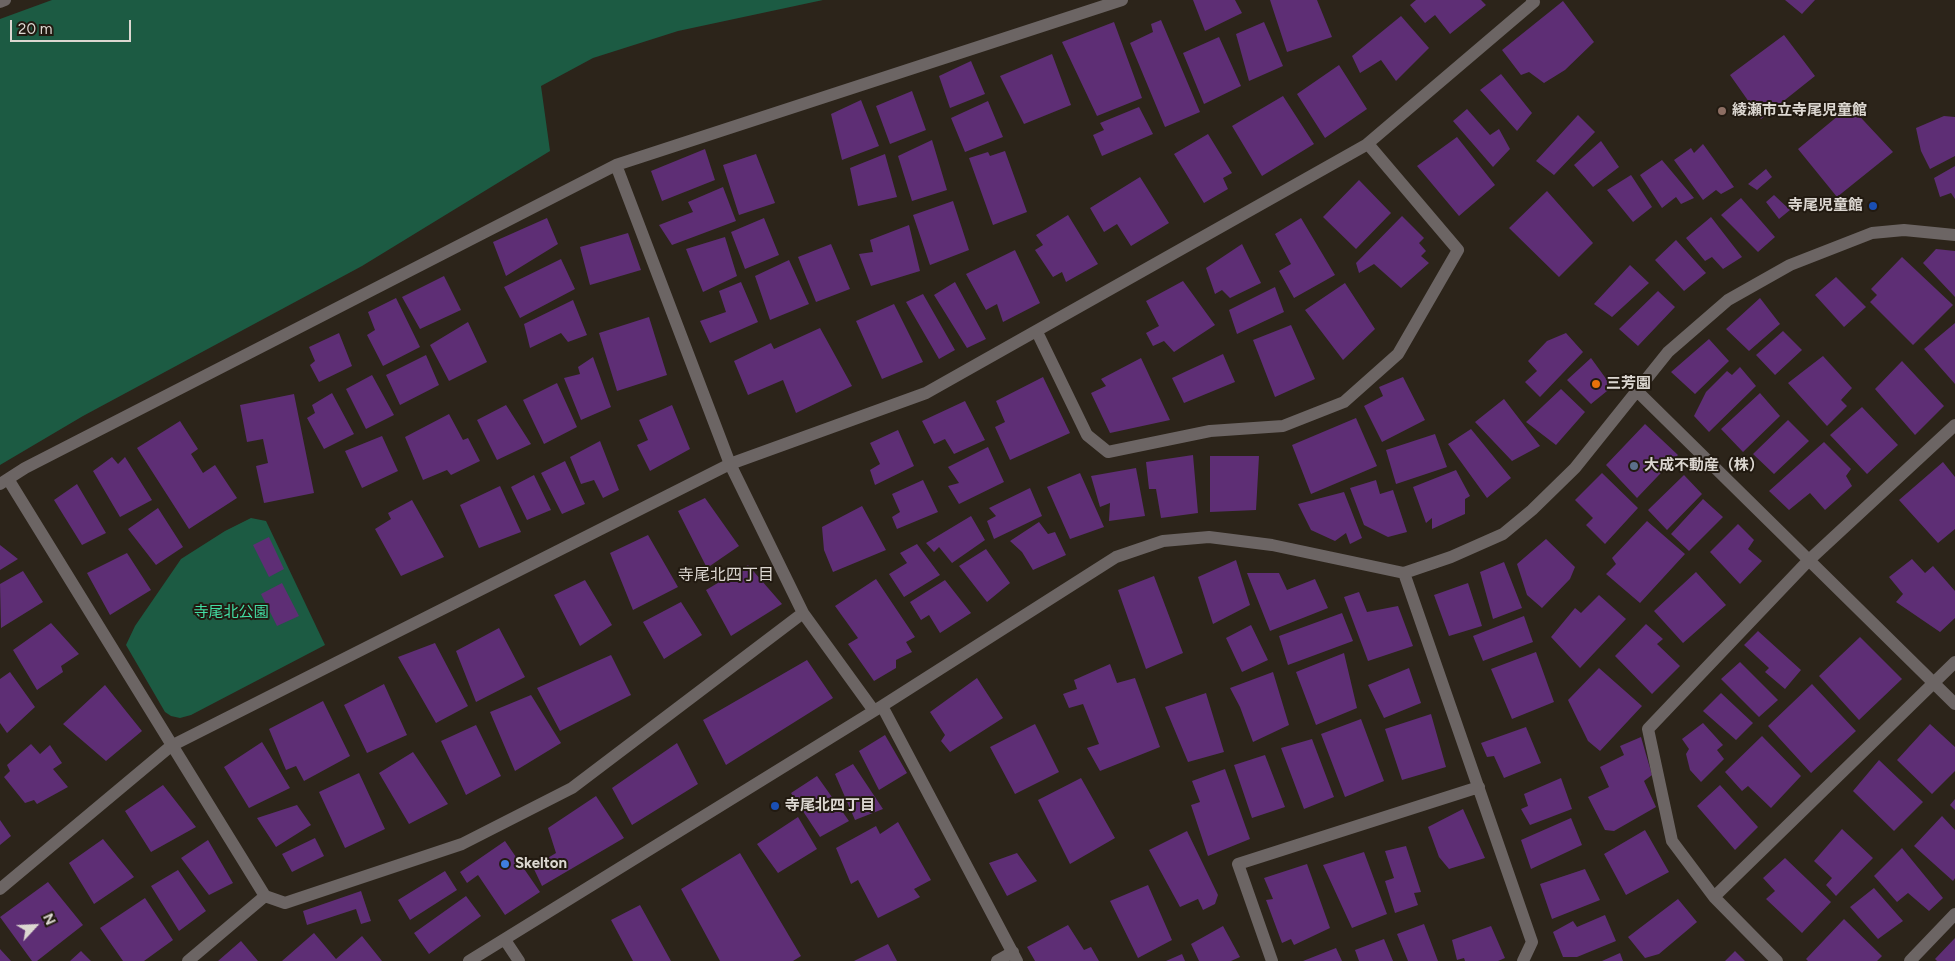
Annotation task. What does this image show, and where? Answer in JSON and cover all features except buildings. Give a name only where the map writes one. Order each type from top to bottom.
[{"type":"street","points":[[0,2],[5,0]]},
{"type":"street","points":[[803,613],[572,788],[462,844],[285,903],[265,896],[4,481],[43,459],[616,165],[1122,0]]},
{"type":"street","points":[[0,888],[171,746],[730,464],[926,393],[1368,144],[1534,2],[1532,0]]},
{"type":"street","points":[[1037,332],[1087,435],[1108,452],[1210,431],[1283,426],[1344,402],[1398,354],[1458,250],[1368,144]]},
{"type":"street","points":[[616,165],[730,464],[803,613],[878,708],[1015,957],[997,961]]},
{"type":"street","points":[[469,961],[878,708],[1116,557],[1163,541],[1209,537],[1272,545],[1404,573],[1451,557],[1503,534],[1532,510],[1575,468],[1668,352],[1728,300],[1790,265],[1872,233],[1904,230],[1955,234]]},
{"type":"street","points":[[1637,391],[1955,704]]},
{"type":"street","points":[[1777,961],[1714,897],[1672,841],[1648,729],[1808,560],[1955,425]]},
{"type":"street","points":[[1404,573],[1532,942],[1523,961]]},
{"type":"street","points":[[1714,897],[1955,662]]},
{"type":"street","points":[[1272,961],[1238,864],[1479,786]]},
{"type":"street","points":[[188,961],[265,896]]},
{"type":"street","points":[[1910,961],[1955,914]]},
{"type":"street","points":[[505,940],[519,961]]},
{"type":"green space","points":[[52,0],[823,0],[678,31],[593,58],[541,86],[550,151],[362,266],[83,416],[0,465],[0,19]]},
{"type":"green space","name":"寺尾北公園","points":[[251,518],[266,521],[325,645],[191,715],[180,718],[171,716],[165,712],[126,645],[135,626],[181,559],[225,531]]},
{"type":"place","name":"綾瀬市立寺尾児童館","points":[[1722,111]]},
{"type":"place","name":"寺尾児童館","points":[[1873,206]]},
{"type":"place","name":"三芳園","points":[[1596,384]]},
{"type":"place","name":"大成不動産（株）","points":[[1634,466]]},
{"type":"place","name":"寺尾北四丁目","points":[[775,806]]},
{"type":"place","name":"Skelton","points":[[505,864]]},
{"type":"district","name":"寺尾北四丁目","points":[[726,575]]}]
